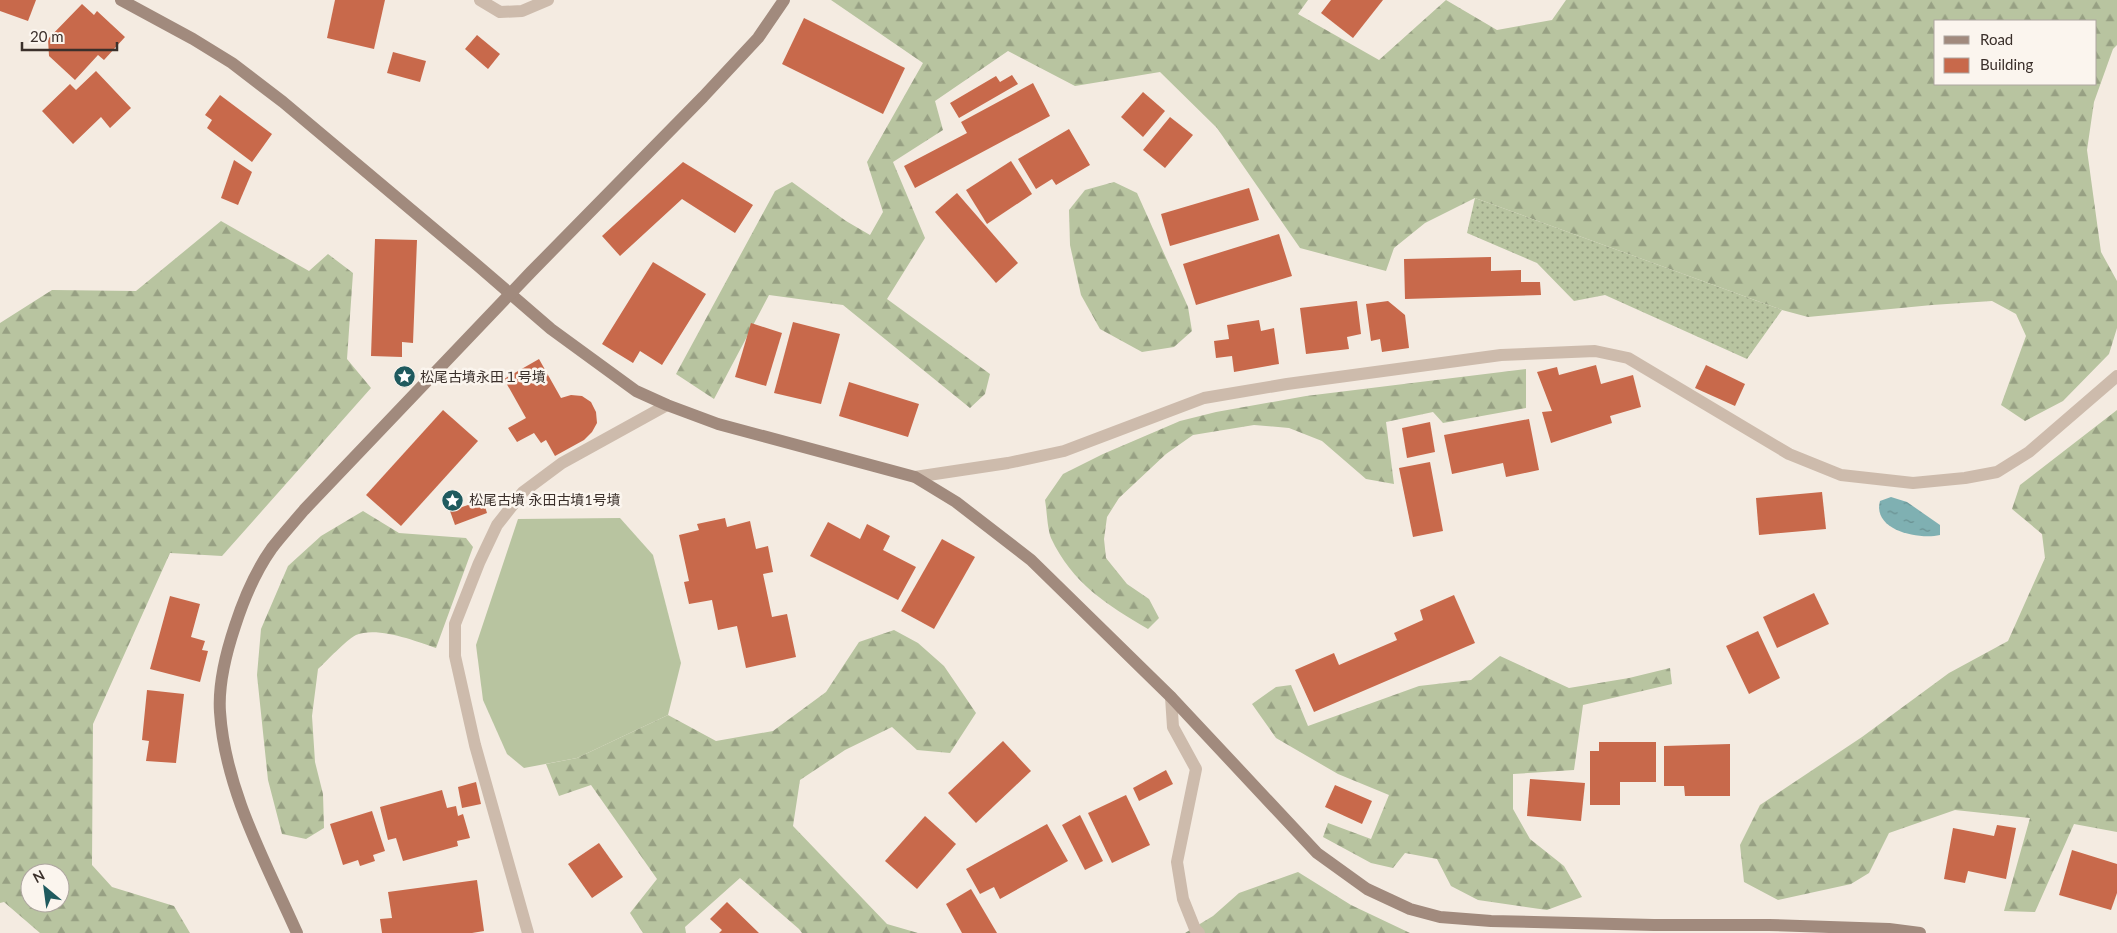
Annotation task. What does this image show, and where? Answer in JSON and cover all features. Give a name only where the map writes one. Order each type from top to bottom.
[{"type":"street","points":[[122,0],[232,63],[283,102],[550,329],[636,391],[718,424],[915,477],[956,502],[1031,560],[1171,697],[1317,853],[1367,889],[1410,909],[1440,917],[1491,921],[1654,925],[1769,925],[1889,929],[1920,933]]},
{"type":"street","points":[[480,0],[500,12],[522,10],[548,0]]},
{"type":"street","points":[[297,933],[252,834],[227,758],[220,711],[222,678],[228,649],[252,581],[273,547],[304,510],[703,97],[758,38],[784,0]]},
{"type":"street","points":[[915,477],[1008,463],[1064,451],[1204,398],[1287,384],[1501,355],[1595,351],[1628,358],[1798,458],[1841,475],[1913,483],[1964,478],[1997,472],[2029,452],[2117,376]]},
{"type":"street","points":[[528,933],[475,746],[454,656],[455,624],[497,524],[523,492],[562,463],[667,405]]},
{"type":"street","points":[[1171,697],[1173,727],[1196,769],[1176,862],[1184,899],[1195,930],[1199,933]]},
{"type":"green space","points":[[831,0],[1308,0],[1298,14],[1379,60],[1446,0],[1497,30],[1552,20],[1566,0],[2117,0],[2117,45],[2113,49],[2094,102],[2087,150],[2101,252],[2117,281],[2117,328],[2109,354],[2063,401],[2025,421],[2001,405],[2026,336],[2016,314],[1992,301],[1808,317],[1782,310],[1475,198],[1425,223],[1394,248],[1386,271],[1300,248],[1217,128],[1160,72],[1075,86],[1008,51],[935,101],[943,130],[893,162],[925,238],[887,299],[990,374],[985,394],[970,408],[843,305],[769,295],[714,399],[676,374],[775,191],[792,182],[846,221],[870,235],[883,212],[867,162],[923,63]]},
{"type":"green space","points":[[1114,182],[1137,193],[1188,307],[1192,331],[1174,347],[1142,352],[1100,329],[1081,295],[1070,245],[1069,210],[1085,190]]},
{"type":"green space","points":[[1475,198],[1782,310],[1747,359],[1605,295],[1574,301],[1537,263],[1467,233]]},
{"type":"green space","points":[[221,221],[309,271],[328,254],[353,273],[347,359],[371,388],[222,556],[170,553],[93,724],[92,865],[112,887],[174,906],[190,933],[40,933],[4,902],[0,903],[0,323],[52,290],[136,291]]},
{"type":"green space","points":[[1526,369],[1526,408],[1443,423],[1433,412],[1386,422],[1394,484],[1366,479],[1322,441],[1289,428],[1254,425],[1193,435],[1166,454],[1119,498],[1107,517],[1104,539],[1106,558],[1127,584],[1149,599],[1159,618],[1148,629],[1105,602],[1080,580],[1069,568],[1051,538],[1045,500],[1063,474],[1103,454],[1180,421],[1216,412],[1306,396]]},
{"type":"green space","points":[[2117,410],[2117,832],[2074,824],[2035,912],[2004,911],[2030,818],[1955,810],[1889,833],[1869,873],[1851,884],[1778,900],[1744,882],[1740,845],[1760,805],[1862,737],[1949,673],[2008,641],[2045,558],[2042,534],[2012,509],[2020,485]]},
{"type":"green space","points":[[363,511],[399,533],[466,538],[473,547],[436,648],[385,633],[365,633],[352,638],[318,669],[312,716],[315,762],[323,794],[324,828],[306,839],[282,834],[268,780],[257,675],[261,629],[288,566],[321,536]]},
{"type":"green space","points":[[620,518],[653,555],[681,663],[668,715],[577,758],[524,768],[507,754],[483,700],[476,645],[518,519]]},
{"type":"green space","points":[[894,630],[918,643],[944,666],[976,713],[950,753],[917,750],[892,727],[845,750],[800,780],[793,826],[887,924],[918,933],[802,933],[740,878],[685,927],[686,933],[643,933],[630,913],[657,879],[591,785],[559,796],[546,764],[577,758],[668,715],[716,741],[773,731],[826,692],[859,642]]},
{"type":"green space","points":[[1500,656],[1569,688],[1629,678],[1670,668],[1672,684],[1583,705],[1574,770],[1513,774],[1513,809],[1530,839],[1564,866],[1582,897],[1547,910],[1478,900],[1451,886],[1437,859],[1405,853],[1393,868],[1371,863],[1323,837],[1328,823],[1371,839],[1389,795],[1338,774],[1276,738],[1252,704],[1276,687],[1291,685],[1308,726],[1419,686],[1471,680]]},
{"type":"green space","points":[[1298,872],[1351,905],[1410,933],[1185,933],[1213,916],[1239,893]]},
{"type":"water","points":[[1891,497],[1907,502],[1940,525],[1940,535],[1920,536],[1899,531],[1890,526],[1883,519],[1879,511],[1880,501]]},
{"type":"building","points":[[0,0],[36,0],[28,21],[0,11]]},
{"type":"building","points":[[335,0],[385,0],[374,49],[327,38]]},
{"type":"building","points":[[1331,0],[1383,0],[1353,38],[1321,13]]},
{"type":"building","points":[[82,4],[94,15],[97,11],[125,37],[104,60],[98,55],[75,80],[49,56],[48,39]]},
{"type":"building","points":[[804,18],[905,68],[883,114],[782,64]]},
{"type":"building","points":[[477,35],[500,54],[488,69],[465,49]]},
{"type":"building","points":[[393,52],[426,61],[420,82],[387,73]]},
{"type":"building","points":[[96,71],[131,108],[110,128],[101,117],[73,144],[42,111],[70,84],[76,90]]},
{"type":"building","points":[[1012,75],[1018,84],[959,118],[950,103],[996,76],[1000,82]]},
{"type":"building","points":[[1033,83],[1050,116],[915,188],[904,166],[967,133],[961,122]]},
{"type":"building","points":[[1143,92],[1165,111],[1143,137],[1121,117]]},
{"type":"building","points":[[220,95],[272,134],[252,162],[207,128],[212,120],[205,115]]},
{"type":"building","points":[[1170,117],[1193,135],[1165,168],[1143,150]]},
{"type":"building","points":[[1069,129],[1090,165],[1056,185],[1052,179],[1036,189],[1018,159]]},
{"type":"building","points":[[234,160],[252,172],[238,205],[221,198]]},
{"type":"building","points":[[1011,161],[1032,194],[987,224],[966,190]]},
{"type":"building","points":[[683,162],[753,205],[735,233],[682,199],[620,256],[602,236]]},
{"type":"building","points":[[1249,188],[1259,220],[1170,246],[1161,214]]},
{"type":"building","points":[[957,193],[1018,263],[996,283],[935,212]]},
{"type":"building","points":[[1279,234],[1292,276],[1196,305],[1183,264]]},
{"type":"building","points":[[375,239],[417,240],[413,343],[402,342],[402,357],[371,356]]},
{"type":"building","points":[[1491,257],[1491,271],[1521,270],[1521,282],[1540,282],[1541,295],[1405,299],[1404,259]]},
{"type":"building","points":[[653,262],[706,294],[662,365],[640,351],[633,363],[602,344]]},
{"type":"building","points":[[1357,301],[1361,334],[1347,337],[1349,349],[1306,354],[1300,308]]},
{"type":"building","points":[[1388,301],[1405,315],[1409,348],[1382,352],[1380,339],[1371,341],[1366,304]]},
{"type":"building","points":[[1259,320],[1261,331],[1274,328],[1279,364],[1234,372],[1232,356],[1216,358],[1214,341],[1229,339],[1227,325]]},
{"type":"building","points":[[793,322],[840,334],[821,404],[774,393]]},
{"type":"building","points":[[751,323],[782,333],[766,386],[735,377]]},
{"type":"building","points":[[539,359],[561,398],[571,395],[582,396],[591,402],[596,412],[597,423],[592,432],[584,440],[555,456],[546,440],[541,443],[534,433],[517,442],[508,428],[526,418],[504,379]]},
{"type":"building","points":[[1596,365],[1601,384],[1633,375],[1641,407],[1610,416],[1612,423],[1551,443],[1542,412],[1552,411],[1537,372],[1557,367],[1559,375]]},
{"type":"building","points":[[1706,365],[1745,384],[1735,406],[1695,388]]},
{"type":"building","points":[[849,382],[919,404],[908,437],[839,416]]},
{"type":"building","points":[[443,410],[478,441],[401,526],[366,495]]},
{"type":"building","points":[[1529,419],[1539,470],[1506,477],[1503,463],[1452,474],[1444,435]]},
{"type":"building","points":[[1430,422],[1435,452],[1407,458],[1402,428]]},
{"type":"building","points":[[1430,462],[1443,531],[1413,537],[1399,468]]},
{"type":"building","points":[[1822,492],[1826,529],[1759,535],[1756,498]]},
{"type":"building","points":[[483,500],[487,513],[455,525],[450,511]]},
{"type":"building","points":[[725,518],[727,527],[750,521],[756,549],[768,546],[773,572],[763,574],[772,617],[787,614],[796,657],[746,668],[737,626],[718,630],[712,600],[689,604],[684,582],[689,581],[679,535],[699,530],[697,524]]},
{"type":"building","points":[[828,522],[860,539],[867,524],[890,536],[883,550],[916,567],[898,600],[810,556]]},
{"type":"building","points":[[942,539],[975,557],[934,629],[901,611]]},
{"type":"building","points":[[1814,593],[1829,624],[1777,648],[1763,617]]},
{"type":"building","points":[[1454,595],[1475,643],[1314,712],[1295,670],[1334,653],[1339,665],[1397,640],[1394,633],[1423,620],[1420,610]]},
{"type":"building","points":[[170,596],[200,604],[191,637],[205,641],[202,650],[208,651],[200,682],[150,669]]},
{"type":"building","points":[[1758,631],[1780,678],[1749,694],[1726,646]]},
{"type":"building","points":[[147,690],[184,694],[176,763],[146,761],[149,741],[142,740]]},
{"type":"building","points":[[1003,741],[1031,771],[976,823],[948,793]]},
{"type":"building","points":[[1599,742],[1656,742],[1656,782],[1620,782],[1620,805],[1590,805],[1590,751],[1599,751]]},
{"type":"building","points":[[1730,744],[1730,796],[1685,796],[1684,786],[1664,786],[1664,746]]},
{"type":"building","points":[[1166,770],[1173,784],[1139,801],[1133,788]]},
{"type":"building","points":[[1530,779],[1585,783],[1581,821],[1527,816]]},
{"type":"building","points":[[476,782],[481,804],[462,808],[458,787]]},
{"type":"building","points":[[1335,785],[1372,801],[1362,824],[1325,807]]},
{"type":"building","points":[[442,790],[447,808],[456,806],[458,816],[463,814],[470,838],[457,841],[458,846],[403,861],[396,838],[388,840],[380,807]]},
{"type":"building","points":[[1126,795],[1150,845],[1112,863],[1088,813]]},
{"type":"building","points":[[372,811],[385,851],[373,855],[375,861],[360,866],[358,860],[343,865],[330,824]]},
{"type":"building","points":[[1080,815],[1103,861],[1085,870],[1062,825]]},
{"type":"building","points":[[925,816],[956,844],[917,889],[885,861]]},
{"type":"building","points":[[1047,824],[1068,861],[1000,899],[994,887],[980,894],[966,869]]},
{"type":"building","points":[[1997,825],[2016,828],[2006,879],[1968,871],[1965,883],[1944,879],[1953,828],[1994,836]]},
{"type":"building","points":[[599,843],[623,877],[592,898],[568,864]]},
{"type":"building","points":[[2072,850],[2117,864],[2117,893],[2111,910],[2059,895]]},
{"type":"building","points":[[477,880],[484,931],[472,933],[382,933],[380,919],[392,918],[388,892]]},
{"type":"building","points":[[971,889],[997,933],[962,933],[946,904]]},
{"type":"building","points":[[727,902],[759,933],[719,933],[722,930],[710,919]]},
{"type":"place","name":"松尾古墳永田１号墳","points":[[404,377]]},
{"type":"place","name":"松尾古墳 永田古墳1号墳","points":[[453,500]]}]
